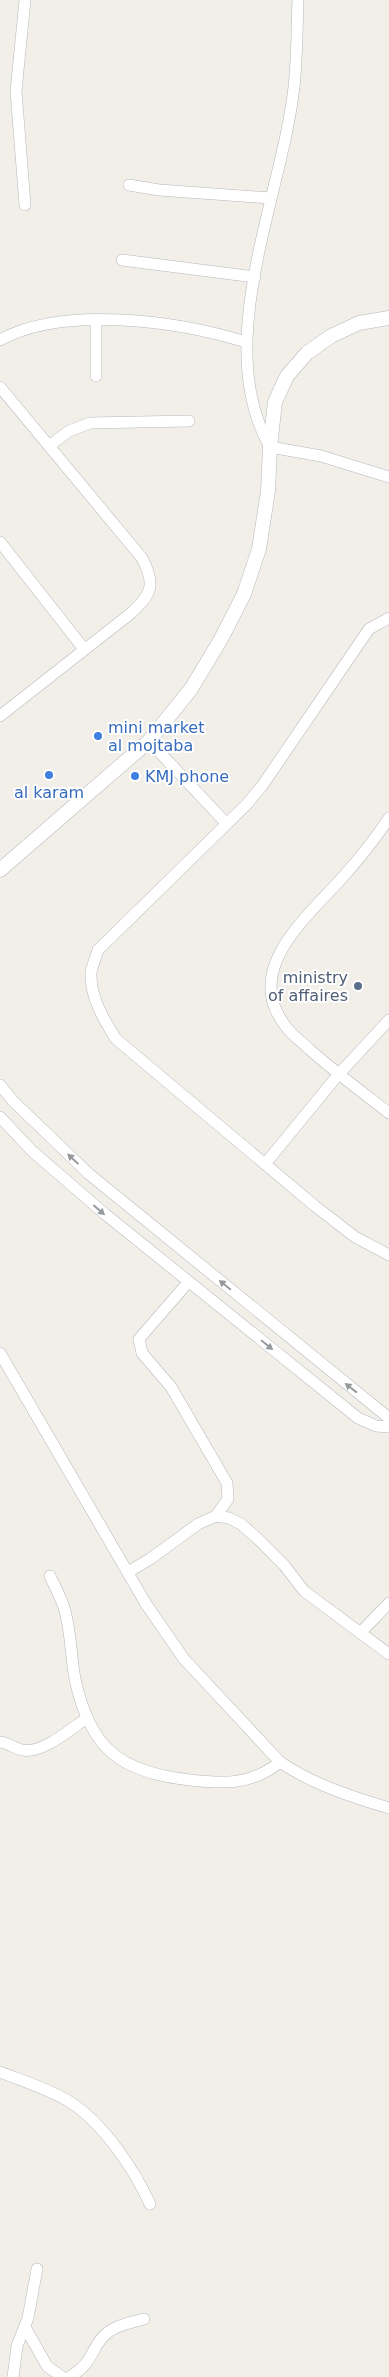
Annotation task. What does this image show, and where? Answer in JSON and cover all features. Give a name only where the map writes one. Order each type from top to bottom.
[{"type":"street","points":[[25,205],[16,91],[26,0]]},
{"type":"street","points":[[270,447],[262,433],[250,393],[246,363],[246,342],[255,277],[294,88],[298,0]]},
{"type":"street","points":[[128,185],[159,190],[271,198]]},
{"type":"street","points":[[122,260],[255,277]]},
{"type":"street","points":[[1,867],[149,741],[191,689],[221,639],[244,594],[259,549],[268,491],[270,447],[276,402],[287,376],[307,353],[331,336],[359,323],[389,318]]},
{"type":"street","points":[[0,340],[40,324],[96,321],[171,324],[200,329],[246,342]]},
{"type":"street","points":[[96,321],[96,376]]},
{"type":"street","points":[[0,386],[134,548],[151,575],[152,584],[148,596],[140,605],[2,709]]},
{"type":"street","points":[[49,446],[69,431],[90,423],[189,421]]},
{"type":"street","points":[[270,447],[321,456],[389,477]]},
{"type":"street","points":[[0,542],[84,649]]},
{"type":"street","points":[[389,618],[369,630],[279,764],[246,805],[98,950],[92,973],[96,999],[103,1019],[116,1039],[315,1206],[355,1236],[389,1255]]},
{"type":"street","points":[[149,741],[226,823]]},
{"type":"street","points":[[389,818],[352,867],[289,935],[274,966],[273,1000],[278,1015],[288,1030],[338,1075],[389,1113]]},
{"type":"street","points":[[265,1164],[338,1075],[389,1020]]},
{"type":"street","points":[[0,1085],[13,1102],[89,1174],[389,1418]]},
{"type":"street","points":[[0,1117],[32,1151],[77,1190],[358,1418],[376,1426],[389,1427]]},
{"type":"street","points":[[77,1190],[89,1174]]},
{"type":"street","points":[[128,1572],[150,1559],[198,1524],[216,1516],[228,1499],[227,1484],[171,1387],[142,1353],[138,1338],[184,1287]]},
{"type":"street","points":[[0,1353],[112,1548],[146,1604],[184,1659],[280,1762],[296,1773],[314,1781],[389,1808]]},
{"type":"street","points":[[216,1516],[241,1524],[284,1565],[304,1591],[389,1654]]},
{"type":"street","points":[[50,1576],[65,1609],[75,1678],[87,1718],[108,1751],[130,1765],[155,1775],[195,1781],[234,1782],[259,1777],[280,1762]]},
{"type":"street","points":[[360,1633],[389,1603]]},
{"type":"street","points":[[0,1742],[23,1750],[34,1750],[44,1747],[87,1718]]},
{"type":"street","points":[[0,2072],[69,2102],[82,2112],[119,2151],[150,2204]]},
{"type":"street","points":[[13,2377],[18,2346],[25,2327],[37,2269]]},
{"type":"street","points":[[69,2377],[85,2366],[92,2358],[100,2341],[111,2330],[144,2319]]},
{"type":"street","points":[[25,2327],[47,2366],[62,2377]]},
{"type":"place","name":"mini market al mojtaba","points":[[98,736]]},
{"type":"place","name":"al karam","points":[[49,775]]},
{"type":"place","name":"KMJ phone","points":[[135,776]]},
{"type":"place","name":"ministry of affaires","points":[[358,986]]}]
